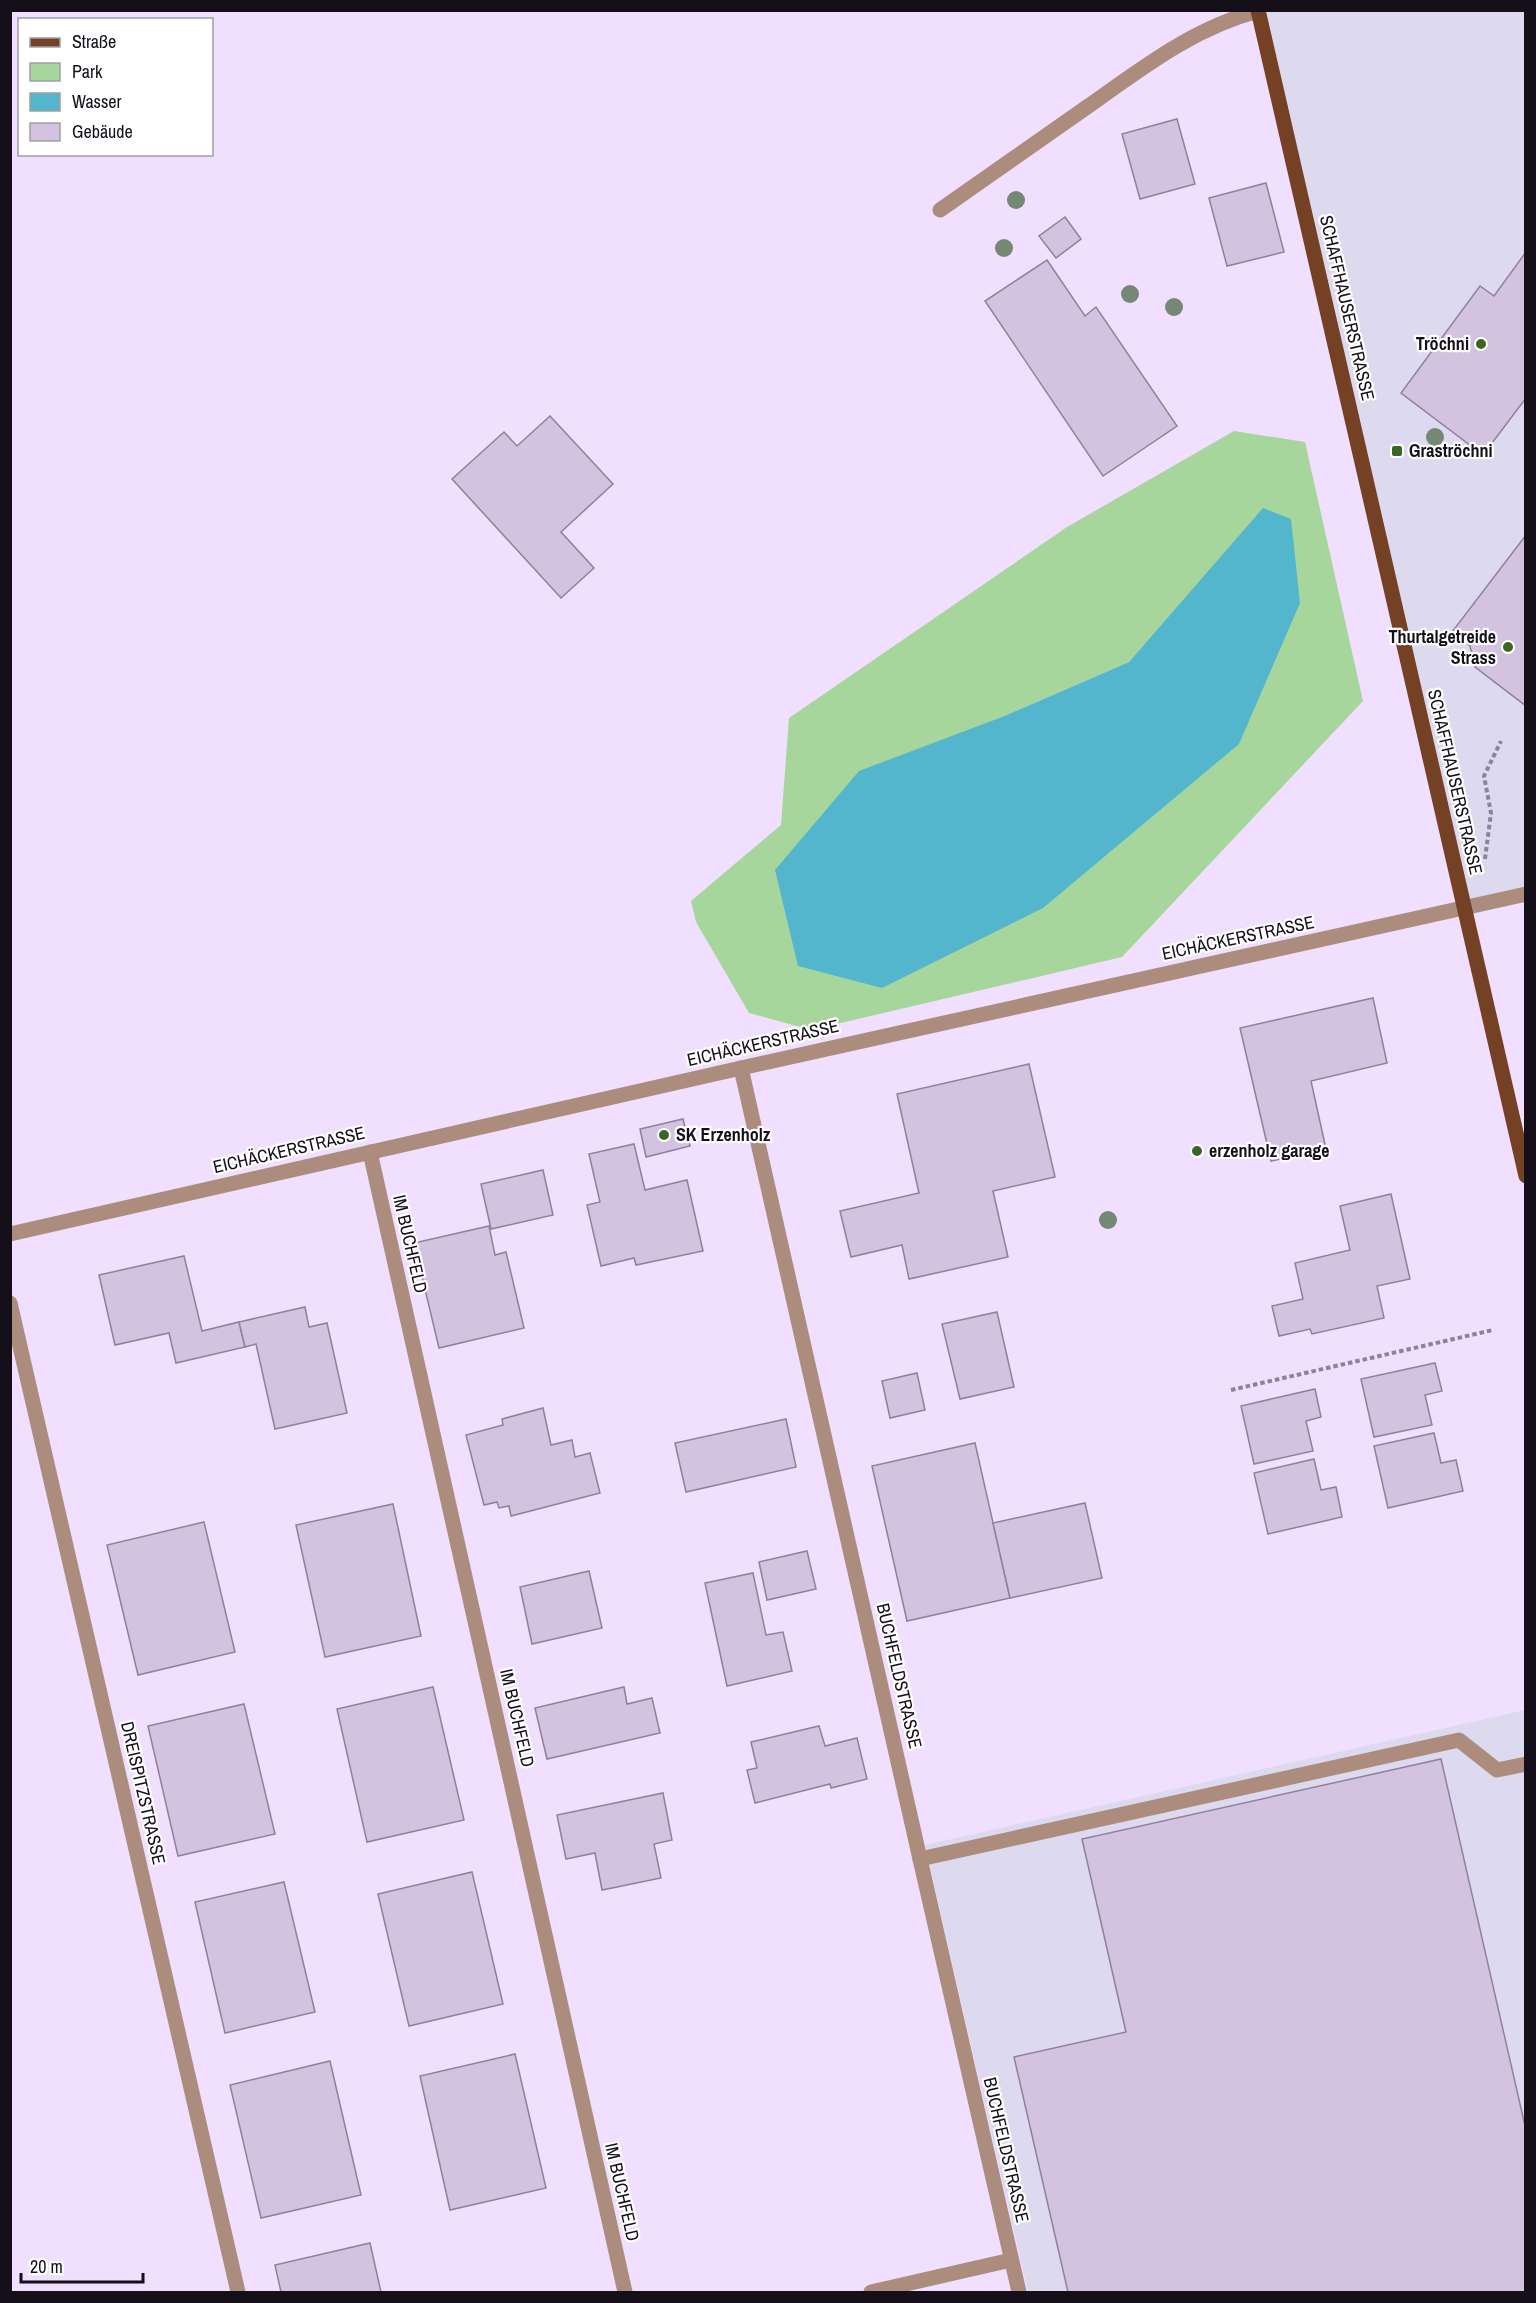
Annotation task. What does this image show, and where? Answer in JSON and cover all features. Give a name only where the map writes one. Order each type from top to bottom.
[{"type":"main road","name":"SCHAFFHAUSERSTRASSE","points":[[1258,11],[1526,1176]]},
{"type":"street","points":[[940,210],[1164,53],[1207,28],[1258,11]]},
{"type":"street","name":"EICHÄCKERSTRASSE","points":[[10,1234],[741,1068],[1526,894]]},
{"type":"street","name":"BUCHFELDSTRASSE","points":[[741,1068],[1019,2292]]},
{"type":"street","name":"IM BUCHFELD","points":[[370,1152],[625,2292]]},
{"type":"street","name":"DREISPITZSTRASSE","points":[[10,1303],[238,2292]]},
{"type":"street","points":[[920,1859],[1459,1740],[1497,1770],[1526,1764]]},
{"type":"street","points":[[871,2292],[1011,2260]]},
{"type":"path","points":[[1491,902],[1485,856],[1491,813],[1484,776],[1502,741]]},
{"type":"path","points":[[1231,1390],[1493,1330]]},
{"type":"shaded area","points":[[1258,10],[1525,11],[1525,894],[1464,909]]},
{"type":"shaded area","points":[[1525,1710],[1525,2292],[1028,2292],[925,1845]]},
{"type":"green space","points":[[1234,431],[1305,442],[1363,701],[1122,957],[811,1030],[749,1013],[696,922],[691,901],[781,825],[789,718],[1067,527]],"holes":[[[1263,509],[882,988],[1002,717],[1129,662]]]},
{"type":"water","points":[[1263,508],[1291,519],[1300,603],[1239,744],[1043,908],[882,988],[798,966],[775,870],[859,771],[1002,717],[1129,662]]},
{"type":"building","points":[[1177,119],[1195,184],[1140,199],[1122,134]]},
{"type":"building","points":[[1266,183],[1284,252],[1227,266],[1209,198]]},
{"type":"building","points":[[1065,217],[1081,239],[1056,258],[1039,236]]},
{"type":"building","name":"Tröchni","points":[[1526,252],[1526,398],[1483,455],[1401,393],[1480,286],[1494,296]]},
{"type":"building","points":[[1047,260],[1085,316],[1096,307],[1177,426],[1103,476],[985,301]]},
{"type":"building","points":[[550,416],[613,484],[561,532],[594,568],[561,598],[452,479],[504,432],[517,446]]},
{"type":"building","points":[[1526,535],[1526,706],[1475,667],[1470,646],[1452,632]]},
{"type":"building","points":[[1373,998],[1387,1063],[1311,1081],[1326,1149],[1271,1161],[1240,1028]]},
{"type":"building","points":[[1029,1064],[1055,1177],[993,1191],[1008,1257],[909,1279],[902,1245],[851,1257],[840,1211],[919,1193],[897,1094]]},
{"type":"building","name":"SK Erzenholz","points":[[683,1119],[690,1146],[646,1157],[640,1129]]},
{"type":"building","points":[[634,1144],[645,1190],[687,1180],[703,1251],[636,1265],[634,1258],[601,1266],[587,1205],[600,1202],[589,1154]]},
{"type":"building","points":[[543,1170],[553,1215],[491,1229],[481,1184]]},
{"type":"building","points":[[1391,1194],[1410,1279],[1377,1286],[1384,1318],[1312,1334],[1310,1329],[1279,1336],[1272,1306],[1303,1299],[1295,1263],[1350,1250],[1340,1206]]},
{"type":"building","points":[[489,1226],[495,1255],[506,1252],[524,1328],[439,1348],[414,1243]]},
{"type":"building","points":[[184,1256],[202,1331],[239,1322],[245,1347],[176,1363],[169,1333],[115,1345],[99,1275]]},
{"type":"building","points":[[305,1307],[309,1327],[327,1323],[347,1413],[275,1429],[256,1344],[245,1347],[239,1322]]},
{"type":"building","points":[[997,1312],[1014,1387],[960,1399],[942,1324]]},
{"type":"building","points":[[1435,1363],[1442,1391],[1425,1395],[1432,1425],[1374,1437],[1361,1379]]},
{"type":"building","points":[[917,1373],[925,1410],[890,1418],[882,1381]]},
{"type":"building","points":[[1315,1389],[1321,1417],[1306,1421],[1313,1451],[1254,1464],[1241,1406]]},
{"type":"building","points":[[543,1408],[551,1445],[572,1440],[575,1457],[590,1453],[600,1493],[511,1516],[509,1506],[499,1508],[497,1502],[484,1505],[466,1435],[503,1425],[502,1419]]},
{"type":"building","points":[[786,1419],[796,1467],[686,1492],[675,1443]]},
{"type":"building","points":[[1434,1433],[1441,1463],[1456,1460],[1463,1491],[1388,1508],[1374,1446]]},
{"type":"building","points":[[975,1443],[1010,1598],[907,1621],[872,1466]]},
{"type":"building","points":[[1314,1459],[1321,1490],[1336,1487],[1342,1517],[1268,1534],[1254,1473]]},
{"type":"building","points":[[1085,1503],[1102,1578],[1010,1598],[993,1523]]},
{"type":"building","points":[[393,1504],[421,1636],[325,1657],[296,1525]]},
{"type":"building","points":[[204,1522],[235,1652],[138,1675],[107,1545]]},
{"type":"building","points":[[807,1551],[816,1589],[767,1600],[759,1562]]},
{"type":"building","points":[[589,1571],[602,1628],[532,1644],[520,1587]]},
{"type":"building","points":[[753,1573],[766,1635],[783,1632],[792,1671],[727,1686],[705,1583]]},
{"type":"building","points":[[433,1687],[464,1820],[367,1842],[337,1709]]},
{"type":"building","points":[[624,1687],[627,1704],[652,1698],[660,1733],[547,1759],[535,1708]]},
{"type":"building","points":[[244,1704],[275,1834],[178,1856],[148,1726]]},
{"type":"building","points":[[819,1726],[825,1746],[857,1738],[867,1779],[831,1788],[830,1784],[755,1803],[747,1770],[757,1768],[751,1742]]},
{"type":"building","points":[[1441,1759],[1526,2130],[1526,2292],[1068,2292],[1014,2057],[1126,2032],[1082,1839]]},
{"type":"building","points":[[663,1793],[672,1840],[654,1844],[661,1878],[602,1890],[595,1853],[566,1859],[557,1815]]},
{"type":"building","points":[[472,1872],[503,2004],[409,2026],[378,1894]]},
{"type":"building","points":[[284,1882],[315,2012],[225,2033],[195,1902]]},
{"type":"building","points":[[515,2054],[546,2188],[450,2210],[420,2076]]},
{"type":"building","points":[[330,2061],[361,2195],[261,2218],[230,2085]]},
{"type":"building","points":[[370,2243],[381,2292],[281,2292],[275,2265]]},
{"type":"place","name":"Tröchni","points":[[1481,344]]},
{"type":"place","name":"Graströchni","points":[[1397,451]]},
{"type":"place","name":"Thurtalgetreide Strass","points":[[1508,647]]},
{"type":"place","name":"SK Erzenholz","points":[[664,1135]]},
{"type":"place","name":"erzenholz garage","points":[[1197,1151]]}]
